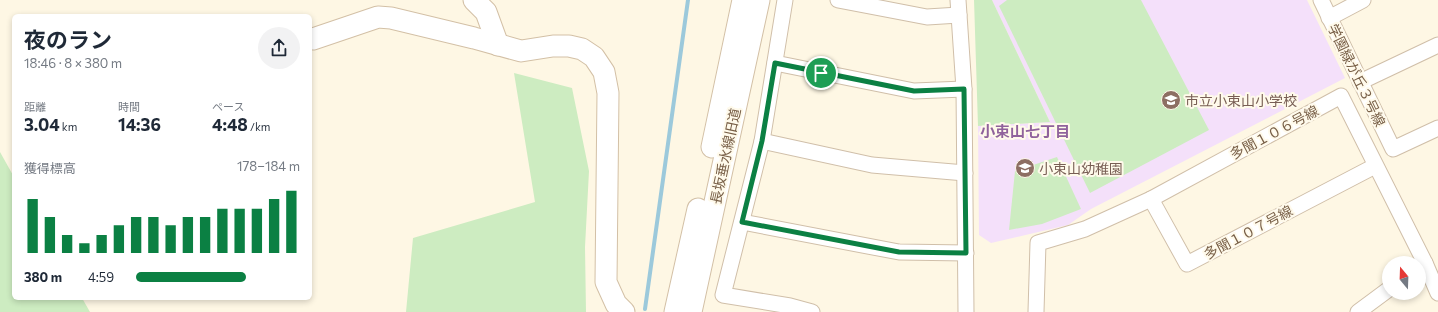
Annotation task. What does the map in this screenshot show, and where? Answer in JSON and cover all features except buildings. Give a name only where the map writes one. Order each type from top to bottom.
[{"type":"street","points":[[474,0],[486,12],[498,45]]},
{"type":"street","name":"長坂垂水線旧道","points":[[675,312],[710,158],[743,0]]},
{"type":"street","name":"長坂垂水線旧道","points":[[691,312],[759,0]]},
{"type":"street","points":[[785,0],[762,141],[723,295],[789,309],[812,312]]},
{"type":"street","points":[[838,0],[926,17],[959,16]]},
{"type":"street","points":[[958,0],[964,89],[966,312]]},
{"type":"street","name":"学園緑が丘３号線","points":[[1321,0],[1393,149],[1438,128]]},
{"type":"street","points":[[1329,18],[1362,0]]},
{"type":"street","points":[[313,39],[378,17],[392,18],[521,51],[553,46],[569,46],[582,49],[594,57],[604,72],[608,93],[606,282],[616,304],[624,312]]},
{"type":"street","points":[[1360,82],[1438,45]]},
{"type":"street","points":[[775,63],[914,91],[964,89]]},
{"type":"street","name":"多聞１０６号線","points":[[1036,312],[1038,243],[1085,229],[1151,199],[1341,96],[1376,166],[1418,256]]},
{"type":"street","points":[[762,141],[872,165],[965,173]]},
{"type":"street","name":"多聞１０７号線","points":[[1151,199],[1187,264],[1376,166]]},
{"type":"street","points":[[742,222],[899,252],[966,253]]},
{"type":"street","name":"多聞１０６号線","points":[[1426,272],[1438,293]]},
{"type":"street","points":[[1358,312],[1382,294]]},
{"type":"shaded area","name":"市立小束山小学校","points":[[992,0],[1307,0],[1345,78],[1091,209],[1068,225],[991,243],[979,235],[978,126],[1050,122]]},
{"type":"green space","points":[[974,0],[992,0],[1050,122],[978,126]]},
{"type":"green space","points":[[1007,0],[1141,0],[1209,130],[1090,193],[999,6]]},
{"type":"green space","points":[[514,73],[572,88],[589,171],[585,247],[586,312],[406,312],[413,238],[535,202]]},
{"type":"green space","points":[[0,152],[12,173],[12,300],[83,300],[90,312],[0,312]]},
{"type":"green space","points":[[1057,157],[1081,209],[1042,224],[1009,230],[1015,171]]},
{"type":"waterway","points":[[645,309],[688,0]]},
{"type":"place","name":"市立小束山小学校","points":[[1171,100]]},
{"type":"place","name":"小束山幼稚園","points":[[1025,168]]},
{"type":"district","name":"小束山七丁目","points":[[1025,131]]},
{"type":"route","points":[[775,63],[821,73],[914,91],[964,89],[966,253],[899,252],[742,222],[762,141],[775,63]]}]
